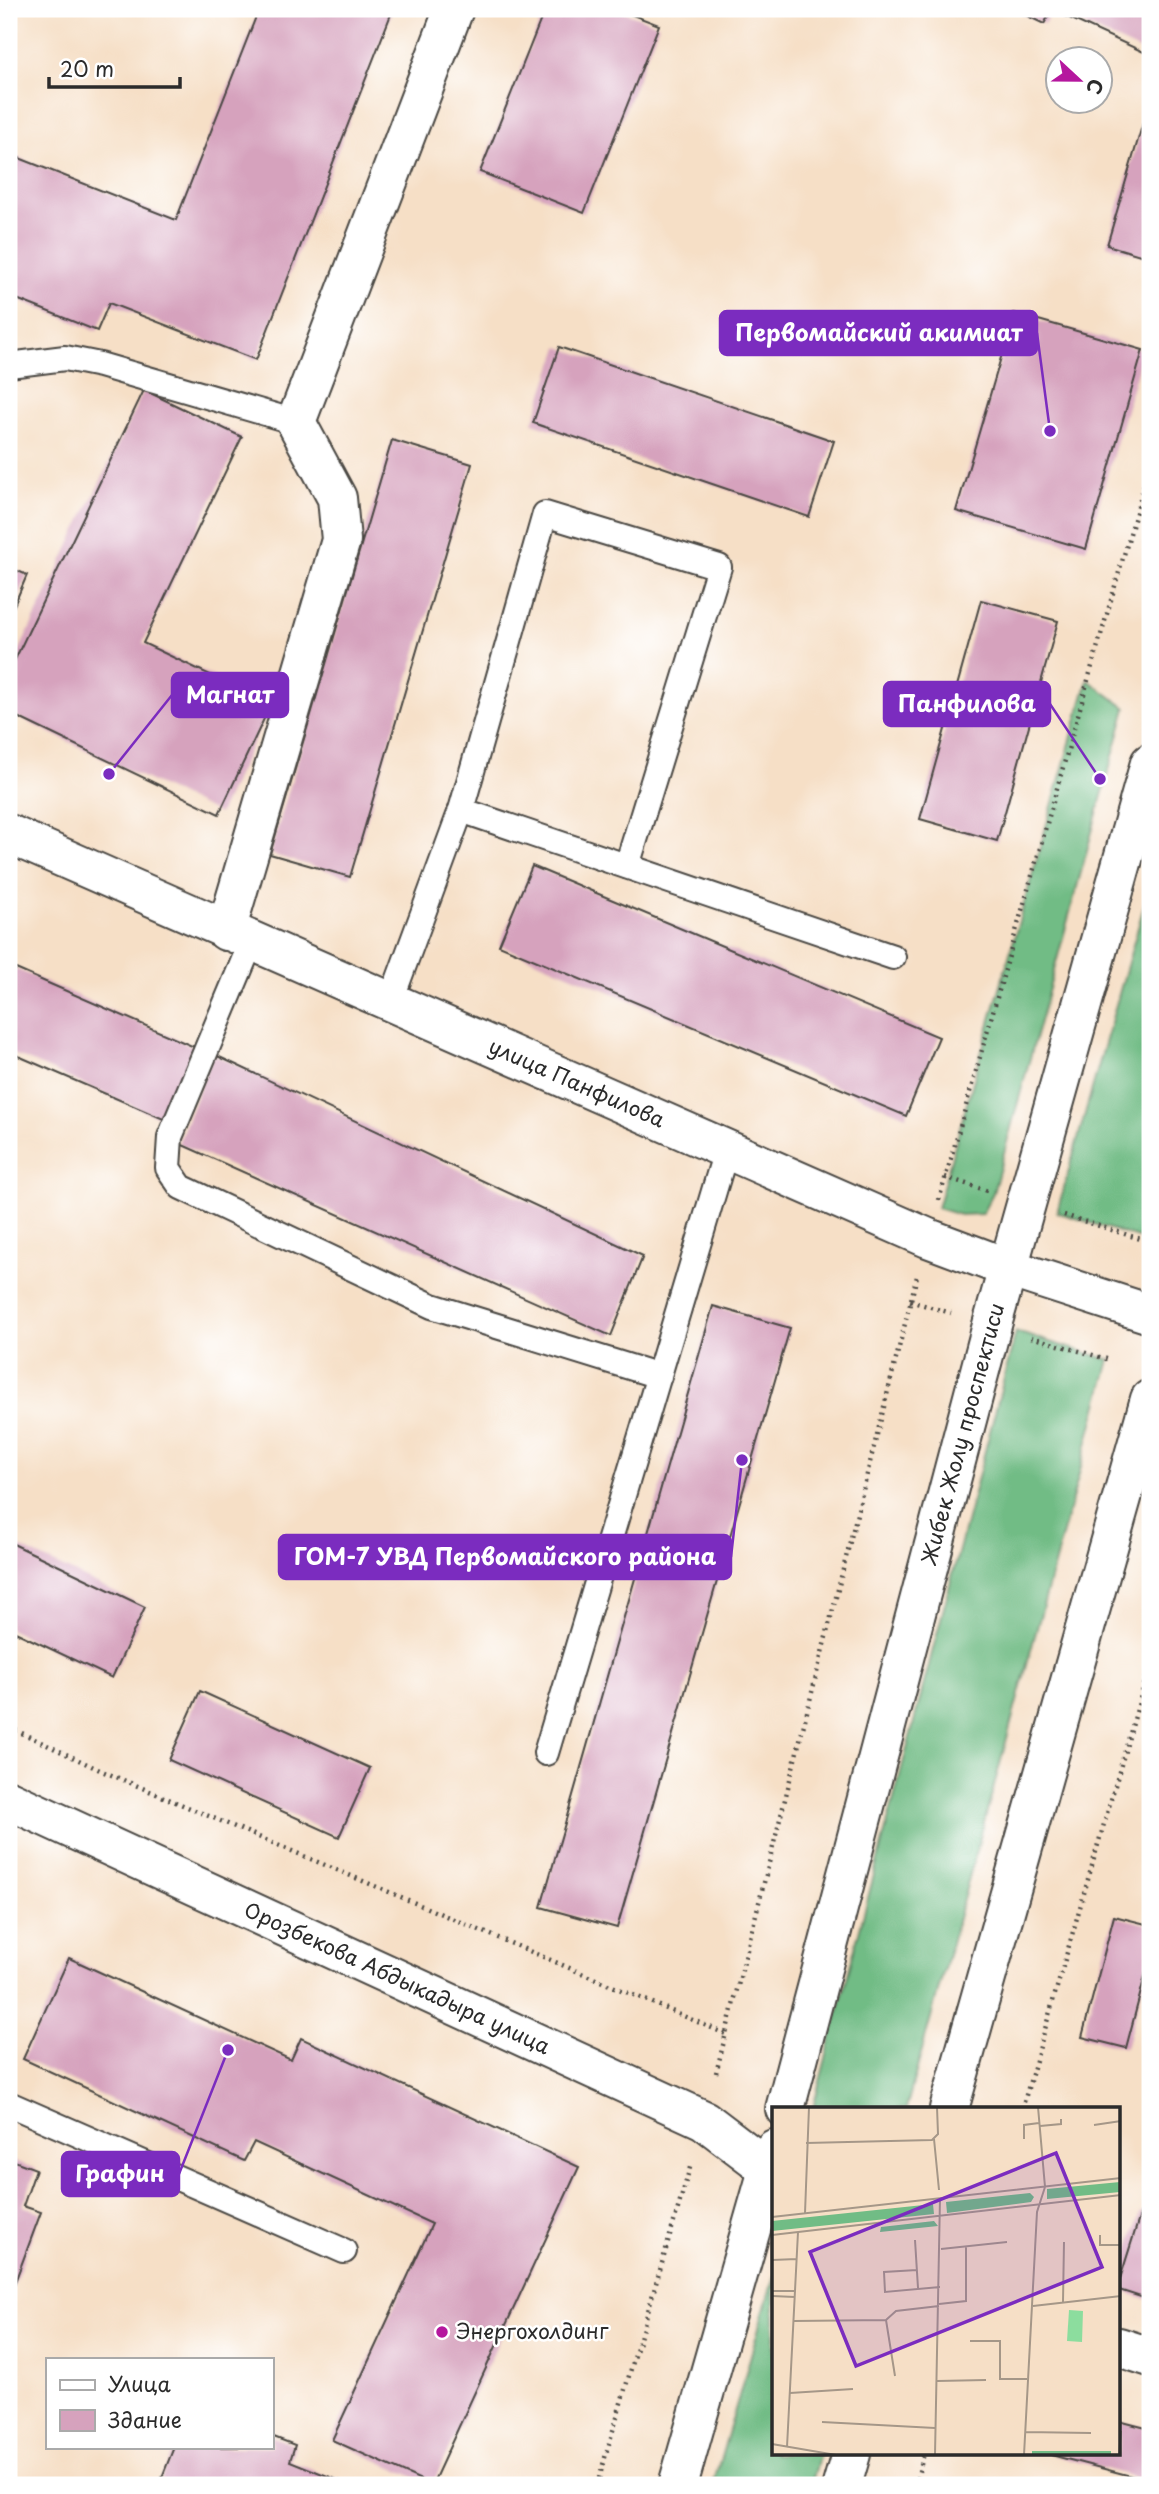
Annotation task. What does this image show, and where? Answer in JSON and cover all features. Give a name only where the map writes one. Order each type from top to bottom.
[{"type":"street","points":[[239,937],[341,540],[337,498],[296,422],[454,9]]},
{"type":"street","name":"Жибек Жолу проспектиси","points":[[786,2107],[1009,1268],[1150,762]]},
{"type":"street","name":"улица Панфилова","points":[[9,834],[928,1238],[1009,1268],[1150,1314]]},
{"type":"street","points":[[950,2107],[1150,1399]]},
{"type":"street","name":"Орозбекова Абдыкадыра улица","points":[[9,1800],[704,2120],[772,2164]]},
{"type":"street","points":[[678,2485],[772,2164]]},
{"type":"street","points":[[1120,2347],[1150,2357]]},
{"type":"street","points":[[842,2485],[850,2456]]},
{"type":"lane","points":[[9,365],[65,358],[100,365],[296,422]]},
{"type":"lane","points":[[390,1003],[461,810],[545,514],[719,567],[627,866]]},
{"type":"lane","points":[[461,810],[893,957]]},
{"type":"lane","points":[[239,937],[170,1137],[168,1168],[181,1187],[432,1306],[659,1376]]},
{"type":"lane","points":[[546,1753],[726,1151]]},
{"type":"lane","points":[[9,2104],[344,2252]]},
{"type":"path","points":[[937,1208],[1150,464]]},
{"type":"path","points":[[945,1177],[993,1193]]},
{"type":"path","points":[[1057,1212],[1147,1241]]},
{"type":"path","points":[[716,2073],[918,1275]]},
{"type":"path","points":[[910,1301],[951,1313]]},
{"type":"path","points":[[1027,1336],[1110,1360]]},
{"type":"path","points":[[1023,2107],[1150,1664]]},
{"type":"path","points":[[9,1727],[102,1771],[726,2035]]},
{"type":"path","points":[[597,2485],[692,2163]]},
{"type":"path","points":[[915,2485],[923,2456]]},
{"type":"green space","points":[[1088,680],[1126,708],[993,1193],[982,1214],[960,1215],[937,1208]]},
{"type":"green space","points":[[1150,885],[1150,1229],[1147,1241],[1057,1212]]},
{"type":"green space","points":[[1016,1332],[1110,1360],[907,2107],[815,2107]]},
{"type":"green space","points":[[772,2283],[772,2456],[819,2456],[811,2485],[713,2485]]},
{"type":"building","points":[[259,9],[393,9],[256,360],[109,303],[97,331],[9,296],[9,154],[176,220]]},
{"type":"building","points":[[545,9],[617,9],[659,25],[584,213],[480,172]]},
{"type":"building","points":[[1013,9],[1150,9],[1150,55],[1052,10],[1044,24]]},
{"type":"building","points":[[1150,99],[1150,258],[1107,245]]},
{"type":"building","points":[[1014,313],[1143,350],[1086,549],[956,511]]},
{"type":"building","points":[[559,347],[834,441],[809,517],[533,423]]},
{"type":"building","points":[[144,390],[242,437],[143,643],[271,704],[219,814],[9,713],[9,672]]},
{"type":"building","points":[[392,440],[472,464],[350,877],[270,854]]},
{"type":"building","points":[[9,567],[27,575],[9,617]]},
{"type":"building","points":[[981,600],[1058,621],[997,841],[920,819]]},
{"type":"building","points":[[532,866],[939,1037],[906,1116],[499,945]]},
{"type":"building","points":[[9,966],[199,1049],[168,1121],[9,1052]]},
{"type":"building","points":[[213,1054],[643,1256],[611,1336],[178,1143]]},
{"type":"building","points":[[713,1306],[790,1328],[617,1928],[541,1907]]},
{"type":"building","points":[[9,1542],[145,1607],[112,1678],[9,1629]]},
{"type":"building","points":[[200,1691],[370,1768],[339,1837],[169,1760]]},
{"type":"building","points":[[1150,1793],[1150,1820],[1143,1818]]},
{"type":"building","points":[[1114,1916],[1150,1925],[1150,1957],[1126,2048],[1082,2037]]},
{"type":"building","name":"Энергохолдинг","points":[[69,1958],[291,2060],[301,2038],[579,2167],[432,2485],[332,2440],[432,2224],[254,2142],[244,2161],[23,2059]]},
{"type":"building","points":[[9,2159],[36,2169],[23,2206],[41,2212],[9,2298]]},
{"type":"building","points":[[1141,2212],[1150,2215],[1150,2300],[1120,2290],[1120,2279]]},
{"type":"building","points":[[1120,2421],[1150,2429],[1150,2481],[1055,2456],[1120,2456]]},
{"type":"building","points":[[273,2437],[295,2445],[290,2461],[350,2485],[159,2485],[174,2448],[273,2448]]},
{"type":"place","name":"Первомайский акимиат","points":[[1050,431]]},
{"type":"place","name":"Магнат","points":[[109,774]]},
{"type":"place","name":"Панфилова","points":[[1100,779]]},
{"type":"place","name":"ГОМ-7 УВД Первомайского района","points":[[742,1460]]},
{"type":"place","name":"Графин","points":[[228,2050]]},
{"type":"place","name":"Энергохолдинг","points":[[442,2332]]}]
